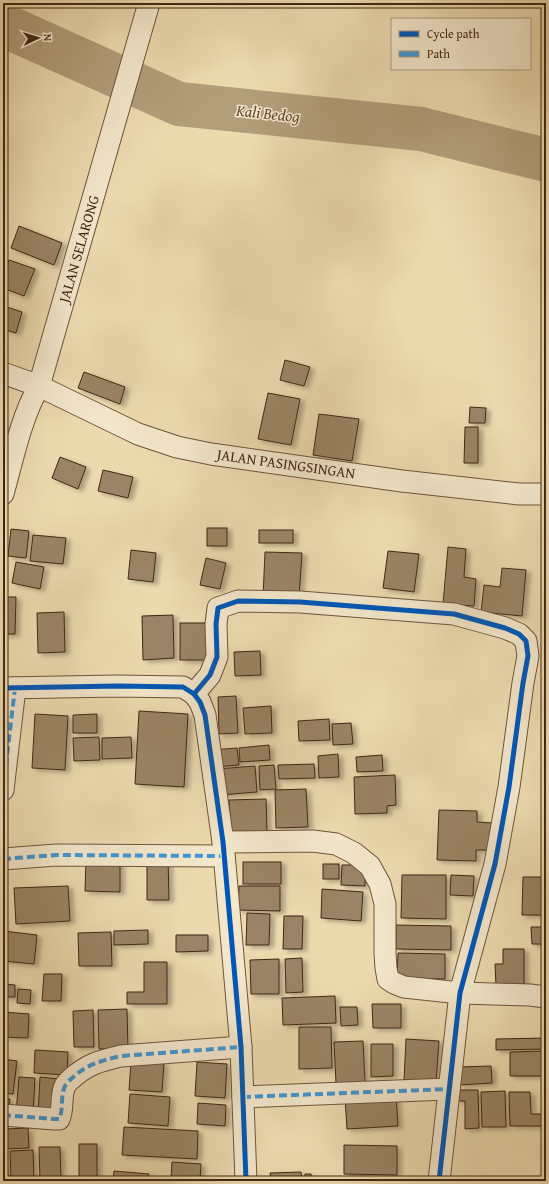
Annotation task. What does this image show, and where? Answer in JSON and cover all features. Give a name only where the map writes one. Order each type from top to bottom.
[{"type":"street","name":"JALAN SELARONG","points":[[3,494],[17,443],[36,391],[149,3]]},
{"type":"street","name":"JALAN PASINGSINGAN","points":[[3,373],[36,391],[138,434],[177,447],[211,454],[402,481],[519,494],[546,494]]},
{"type":"street","points":[[194,694],[210,675],[217,657],[216,624],[218,608],[238,601],[300,602],[454,614],[505,628],[519,634],[526,641],[528,656],[508,794],[494,864],[460,992],[440,1181]]},
{"type":"street","points":[[3,790],[9,688],[118,686],[183,687],[194,694],[200,702],[205,715],[223,849],[241,1047],[246,1181]]},
{"type":"street","points":[[3,859],[56,855],[223,849],[313,841],[336,844],[354,853],[370,866],[380,884],[385,904],[385,954],[388,979],[404,987],[546,997]]},
{"type":"street","points":[[3,1114],[59,1119],[62,1114],[65,1085],[88,1066],[104,1060],[121,1056],[241,1047]]},
{"type":"street","points":[[243,1097],[449,1089]]},
{"type":"building","points":[[19,226],[62,243],[54,265],[11,248]]},
{"type":"building","points":[[9,260],[35,269],[24,296],[3,288],[3,276]]},
{"type":"building","points":[[4,306],[22,312],[16,333],[3,329]]},
{"type":"building","points":[[285,360],[310,367],[304,386],[280,380]]},
{"type":"building","points":[[84,372],[125,387],[120,404],[78,388]]},
{"type":"building","points":[[268,393],[300,399],[291,445],[258,439]]},
{"type":"building","points":[[470,407],[486,408],[485,423],[469,423]]},
{"type":"building","points":[[319,414],[359,419],[352,461],[313,455]]},
{"type":"building","points":[[465,427],[478,427],[478,463],[464,463]]},
{"type":"building","points":[[60,457],[86,467],[78,489],[52,478]]},
{"type":"building","points":[[103,470],[133,477],[128,498],[98,491]]},
{"type":"building","points":[[207,528],[227,528],[227,546],[207,546]]},
{"type":"building","points":[[11,529],[29,531],[26,558],[8,556]]},
{"type":"building","points":[[259,530],[293,530],[293,543],[259,543]]},
{"type":"building","points":[[33,535],[66,538],[63,564],[30,561]]},
{"type":"building","points":[[448,547],[466,549],[464,577],[476,579],[474,606],[443,604]]},
{"type":"building","points":[[131,550],[156,553],[153,582],[128,579]]},
{"type":"building","points":[[388,551],[419,554],[414,592],[383,588]]},
{"type":"building","points":[[265,552],[302,553],[299,597],[263,597]]},
{"type":"building","points":[[206,558],[226,563],[220,589],[200,585]]},
{"type":"building","points":[[16,562],[44,567],[40,589],[12,583]]},
{"type":"building","points":[[502,568],[526,570],[522,616],[481,612],[484,585],[500,587]]},
{"type":"building","points":[[3,597],[16,597],[15,634],[3,634]]},
{"type":"building","points":[[64,612],[65,652],[38,653],[37,613]]},
{"type":"building","points":[[173,615],[174,658],[143,660],[142,616]]},
{"type":"building","points":[[180,623],[212,623],[212,660],[180,660]]},
{"type":"building","points":[[260,651],[261,675],[235,676],[234,652]]},
{"type":"building","points":[[546,662],[546,694],[543,694]]},
{"type":"building","points":[[236,696],[238,733],[219,734],[218,697]]},
{"type":"building","points":[[271,706],[272,733],[245,734],[243,708]]},
{"type":"building","points":[[139,711],[188,714],[184,787],[135,784]]},
{"type":"building","points":[[35,714],[68,716],[65,770],[32,768]]},
{"type":"building","points":[[97,714],[97,733],[73,733],[73,715]]},
{"type":"building","points":[[329,719],[330,740],[299,741],[298,721]]},
{"type":"building","points":[[351,723],[353,744],[333,745],[332,724]]},
{"type":"building","points":[[99,737],[100,760],[74,761],[73,738]]},
{"type":"building","points":[[131,737],[132,758],[102,759],[102,738]]},
{"type":"building","points":[[269,745],[270,760],[240,762],[239,748]]},
{"type":"building","points":[[237,748],[239,765],[214,767],[212,750]]},
{"type":"building","points":[[338,754],[339,777],[319,778],[318,756]]},
{"type":"building","points":[[382,755],[383,771],[357,772],[356,757]]},
{"type":"building","points":[[314,764],[315,778],[279,779],[278,765]]},
{"type":"building","points":[[274,765],[276,789],[260,790],[259,766]]},
{"type":"building","points":[[255,766],[257,792],[220,795],[217,769]]},
{"type":"building","points":[[395,775],[396,805],[387,806],[387,813],[355,814],[354,777]]},
{"type":"building","points":[[306,789],[308,827],[276,828],[275,790]]},
{"type":"building","points":[[266,799],[267,833],[231,834],[229,800]]},
{"type":"building","points":[[439,810],[477,811],[477,822],[493,823],[492,850],[476,850],[476,861],[437,860]]},
{"type":"building","points":[[147,857],[168,857],[169,900],[147,900]]},
{"type":"building","points":[[86,862],[120,862],[120,892],[85,891]]},
{"type":"building","points":[[243,862],[281,862],[281,884],[243,884]]},
{"type":"building","points":[[323,864],[339,864],[339,879],[323,879]]},
{"type":"building","points":[[342,865],[365,865],[365,886],[341,885]]},
{"type":"building","points":[[402,875],[446,875],[446,919],[401,918]]},
{"type":"building","points":[[451,875],[474,876],[473,896],[450,895]]},
{"type":"building","points":[[523,877],[546,877],[546,915],[522,915]]},
{"type":"building","points":[[68,886],[70,921],[16,924],[14,888]]},
{"type":"building","points":[[239,886],[280,886],[280,911],[238,910]]},
{"type":"building","points":[[322,889],[363,892],[361,921],[321,918]]},
{"type":"building","points":[[247,913],[270,914],[269,945],[246,945]]},
{"type":"building","points":[[284,916],[303,916],[302,949],[283,949]]},
{"type":"building","points":[[396,925],[451,926],[451,950],[396,949]]},
{"type":"building","points":[[531,927],[546,927],[546,944],[532,944]]},
{"type":"building","points":[[148,930],[148,944],[114,945],[114,931]]},
{"type":"building","points":[[3,931],[37,935],[34,964],[3,961]]},
{"type":"building","points":[[111,932],[112,966],[79,966],[78,933]]},
{"type":"building","points":[[176,935],[208,935],[208,951],[176,952]]},
{"type":"building","points":[[503,949],[524,949],[524,986],[496,986],[495,964],[503,964]]},
{"type":"building","points":[[398,953],[445,954],[445,979],[397,978]]},
{"type":"building","points":[[302,958],[303,992],[286,993],[285,959]]},
{"type":"building","points":[[279,959],[279,994],[251,994],[250,960]]},
{"type":"building","points":[[144,962],[167,962],[167,1004],[127,1004],[127,992],[144,992]]},
{"type":"building","points":[[44,974],[62,974],[61,1001],[42,1001]]},
{"type":"building","points":[[5,984],[15,985],[15,997],[4,997]]},
{"type":"building","points":[[18,989],[31,990],[30,1004],[17,1003]]},
{"type":"building","points":[[335,996],[336,1023],[283,1025],[282,998]]},
{"type":"building","points":[[372,1004],[401,1004],[401,1028],[373,1028]]},
{"type":"building","points":[[340,1007],[357,1007],[358,1025],[341,1026]]},
{"type":"building","points":[[127,1009],[128,1049],[99,1049],[98,1010]]},
{"type":"building","points":[[93,1010],[94,1047],[74,1047],[73,1011]]},
{"type":"building","points":[[3,1012],[29,1014],[28,1038],[3,1037]]},
{"type":"building","points":[[299,1027],[331,1027],[332,1068],[299,1069]]},
{"type":"building","points":[[546,1038],[546,1049],[496,1050],[496,1039]]},
{"type":"building","points":[[406,1039],[439,1041],[436,1082],[404,1080]]},
{"type":"building","points":[[363,1041],[365,1082],[336,1083],[334,1042]]},
{"type":"building","points":[[371,1044],[393,1044],[393,1076],[371,1077]]},
{"type":"building","points":[[35,1050],[68,1052],[67,1075],[34,1073]]},
{"type":"building","points":[[546,1051],[546,1076],[510,1076],[510,1052]]},
{"type":"building","points":[[3,1059],[17,1061],[13,1094],[3,1093]]},
{"type":"building","points":[[131,1061],[164,1063],[162,1092],[129,1090]]},
{"type":"building","points":[[197,1062],[227,1064],[225,1098],[195,1096]]},
{"type":"building","points":[[491,1066],[492,1083],[459,1085],[458,1067]]},
{"type":"building","points":[[19,1077],[35,1078],[33,1114],[16,1113]]},
{"type":"building","points":[[40,1077],[60,1079],[58,1116],[38,1114]]},
{"type":"building","points":[[456,1090],[478,1090],[479,1128],[465,1129],[465,1101],[457,1101]]},
{"type":"building","points":[[505,1091],[506,1127],[482,1127],[481,1092]]},
{"type":"building","points":[[509,1092],[530,1092],[531,1114],[546,1114],[546,1126],[510,1126]]},
{"type":"building","points":[[130,1094],[170,1097],[168,1126],[128,1123]]},
{"type":"building","points":[[396,1095],[398,1126],[347,1129],[345,1098]]},
{"type":"building","points":[[3,1099],[10,1099],[9,1111],[3,1111]]},
{"type":"building","points":[[198,1103],[226,1105],[225,1126],[197,1124]]},
{"type":"building","points":[[124,1127],[198,1131],[197,1159],[122,1155]]},
{"type":"building","points":[[28,1128],[29,1148],[3,1149],[3,1129]]},
{"type":"building","points":[[79,1144],[97,1144],[97,1181],[79,1181]]},
{"type":"building","points":[[344,1145],[397,1146],[397,1175],[344,1174]]},
{"type":"building","points":[[39,1147],[60,1147],[61,1181],[40,1181]]},
{"type":"building","points":[[33,1150],[34,1181],[11,1181],[10,1151]]},
{"type":"building","points":[[3,1153],[7,1153],[8,1181],[3,1181]]},
{"type":"building","points":[[172,1162],[201,1164],[200,1180],[171,1178]]},
{"type":"building","points":[[114,1171],[149,1174],[148,1181],[113,1181]]},
{"type":"building","points":[[301,1172],[302,1181],[271,1181],[270,1173]]},
{"type":"building","points":[[305,1174],[311,1174],[312,1181],[305,1181]]},
{"type":"building","points":[[502,1177],[534,1179],[534,1181],[501,1181]]},
{"type":"waterway","name":"Kali Bedog","points":[[3,25],[179,104],[421,129],[546,160]]},
{"type":"marked path","points":[[3,790],[15,688]]},
{"type":"marked path","points":[[3,859],[56,855],[224,856]]},
{"type":"marked path","points":[[3,1115],[59,1119],[65,1085],[88,1066],[107,1060],[121,1056],[241,1047]]},
{"type":"marked path","points":[[243,1097],[449,1089]]},
{"type":"cycle path","points":[[194,694],[210,675],[217,657],[216,624],[218,608],[238,601],[300,602],[454,614],[505,628],[519,634],[526,641],[528,656],[509,787],[495,864],[460,993],[439,1181]]},
{"type":"cycle path","points":[[3,688],[118,686],[183,687],[194,694],[200,702],[205,715],[223,842],[241,1047],[246,1181]]}]
